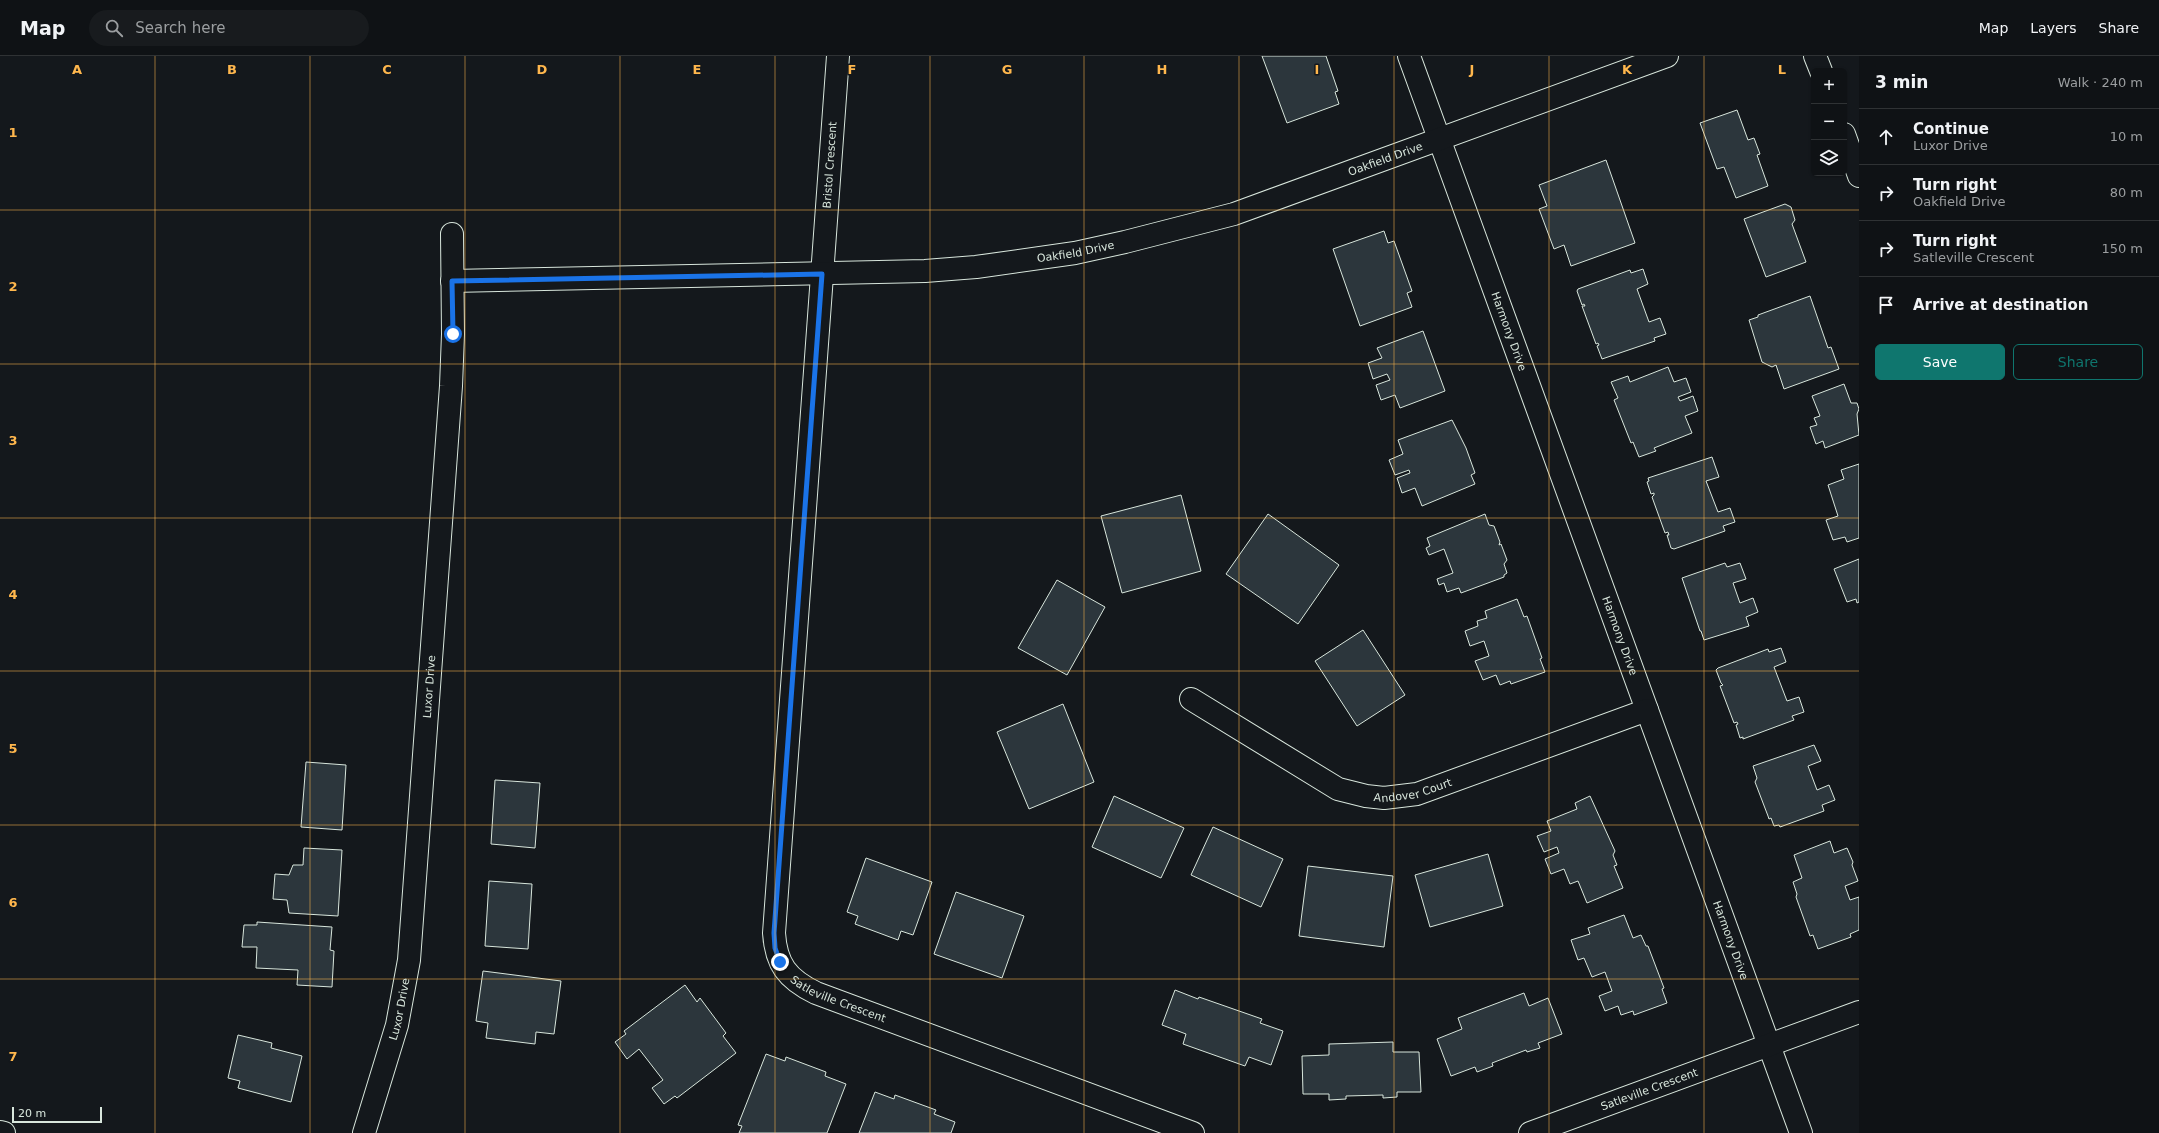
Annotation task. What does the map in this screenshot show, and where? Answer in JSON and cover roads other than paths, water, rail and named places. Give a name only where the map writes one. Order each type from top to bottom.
[{"type":"street","name":"Bristol Crescent","points":[[822,274],[838,56]]},
{"type":"street","points":[[1409,56],[1439,139]]},
{"type":"street","name":"Oakfield Drive","points":[[452,281],[925,271],[976,268],[1075,253],[1125,242],[1234,214],[1667,56]]},
{"type":"street","points":[[1816,56],[1820,68]]},
{"type":"street","name":"Harmony Drive","points":[[1439,139],[1800,1133]]},
{"type":"street","points":[[1846,140],[1859,176]]},
{"type":"street","name":"Luxor Drive","points":[[364,1133],[397,1024],[409,960],[451,394],[452,234]]},
{"type":"street","name":"Satleville Crescent","points":[[822,274],[774,933],[775,948],[780,962],[788,974],[801,986],[816,993],[1157,1127],[1192,1133]]},
{"type":"street","name":"Andover Court","points":[[1191,699],[1326,782],[1351,793],[1384,798],[1417,794],[1647,710]]},
{"type":"street","name":"Satleville Crescent","points":[[1530,1133],[1859,1012]]},
{"type":"street","points":[[0,1132],[4,1133]]}]
